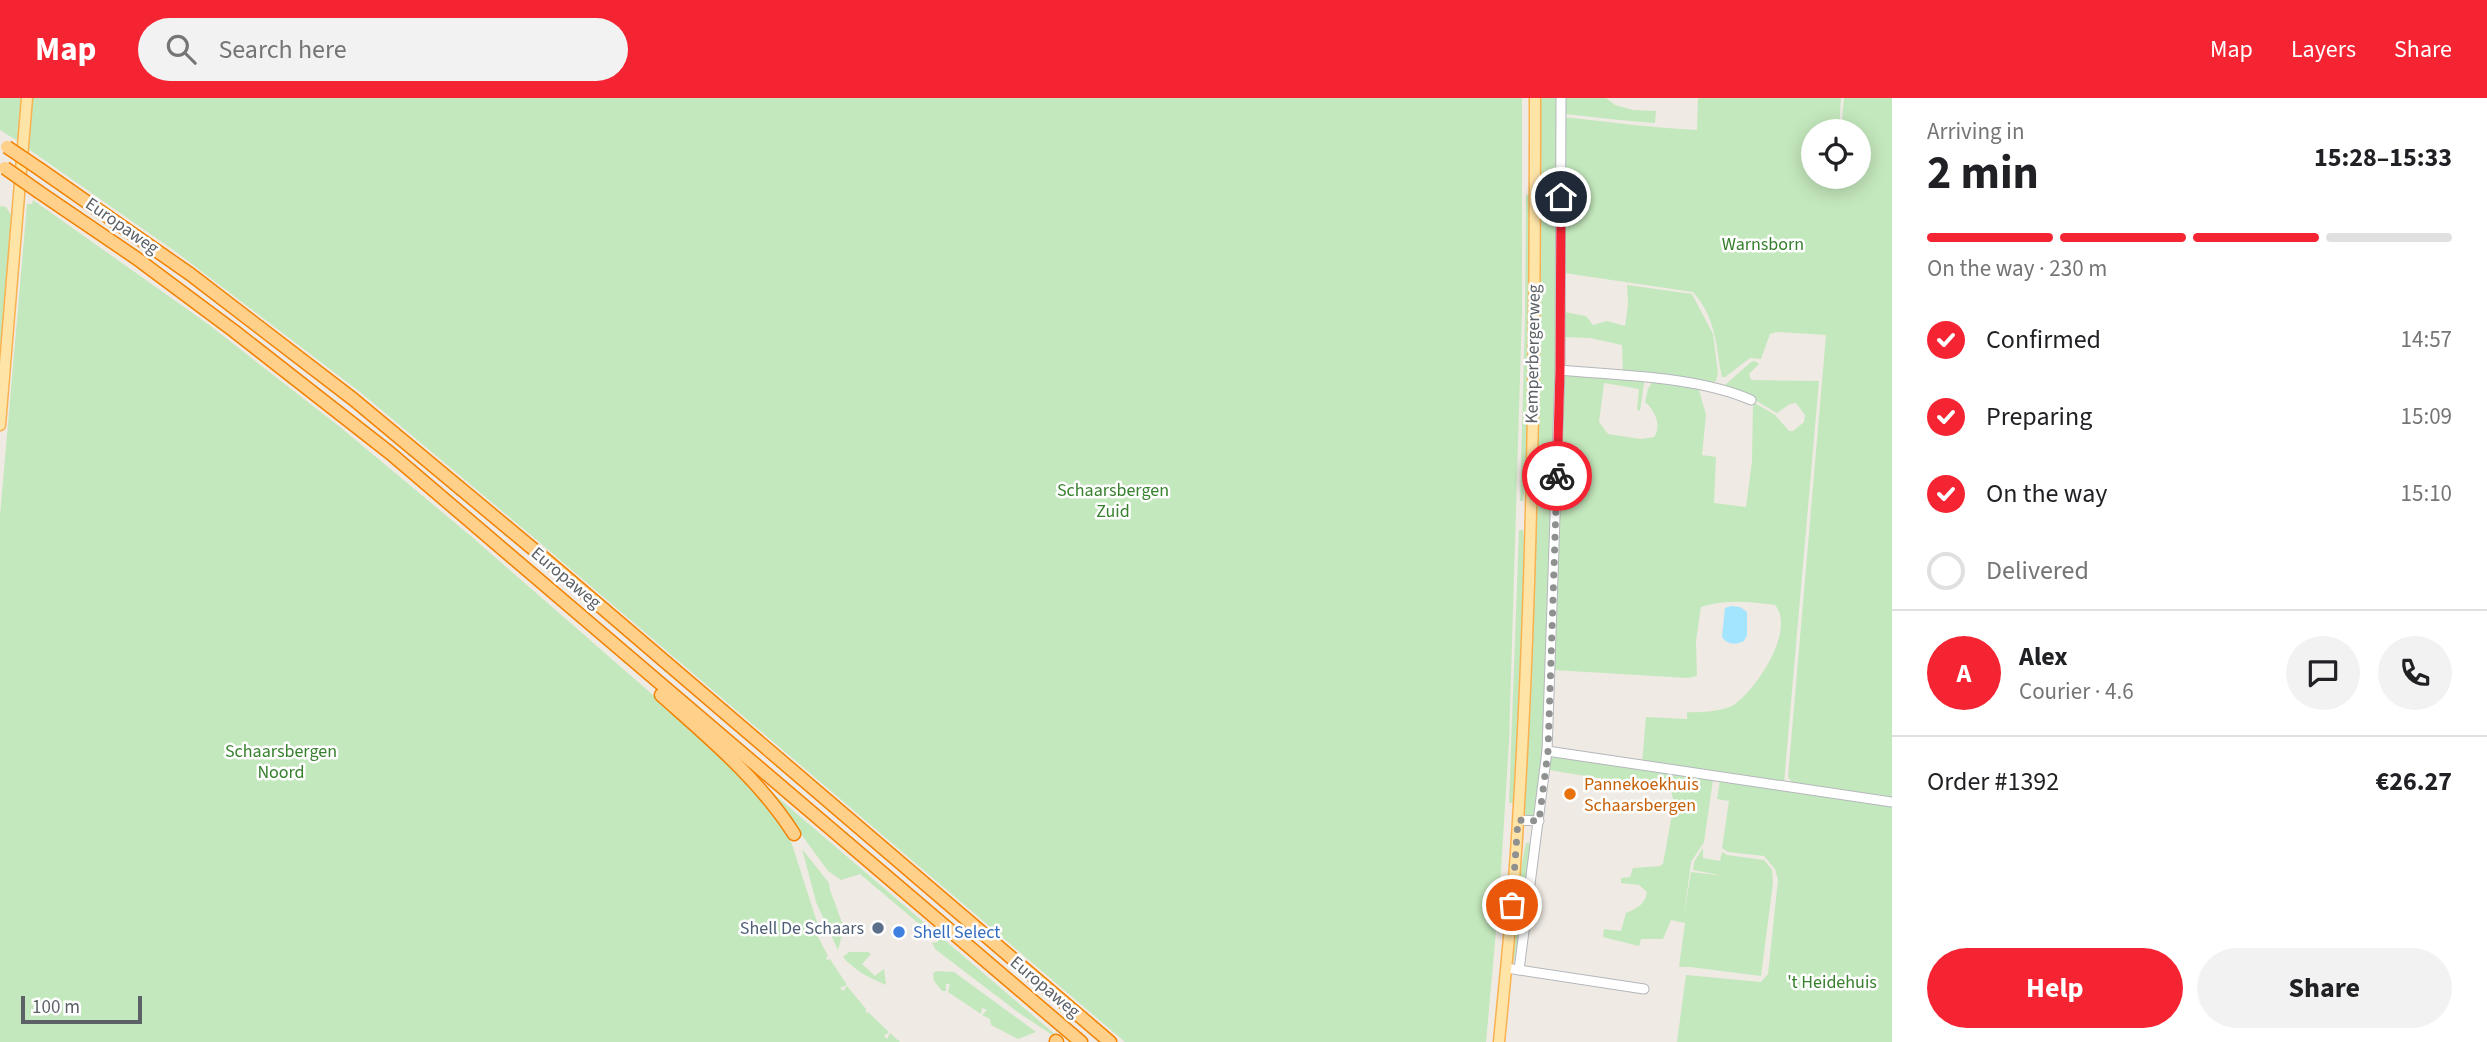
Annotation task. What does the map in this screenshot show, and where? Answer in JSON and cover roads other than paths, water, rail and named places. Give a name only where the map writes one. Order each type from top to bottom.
[{"type":"highway","name":"Europaweg","points":[[3,144],[190,274],[353,399],[538,553],[1110,1042]]},
{"type":"highway","name":"Europaweg","points":[[3,167],[136,258],[390,453],[1081,1042]]},
{"type":"highway","points":[[578,614],[632,669],[734,761],[766,795],[794,834]]},
{"type":"main road","points":[[0,425],[3,357],[27,98]]},
{"type":"main road","name":"Kemperbergerweg","points":[[1499,1042],[1518,820],[1534,380],[1535,98]]},
{"type":"street","name":"Kemperbergerweg","points":[[1519,970],[1548,751],[1560,370],[1561,98]]},
{"type":"street","name":"Kemperbergerweg","points":[[1560,370],[1713,386],[1751,400]]},
{"type":"street","points":[[1548,751],[1892,802]]},
{"type":"street","points":[[1518,820],[1539,821]]},
{"type":"street","points":[[1506,968],[1644,989]]},
{"type":"water","points":[[1740,607],[1747,612],[1747,635],[1744,641],[1735,644],[1722,637],[1725,608]]},
{"type":"place","name":"Pannekoekhuis Schaarsbergen","points":[[1570,794]]},
{"type":"place","name":"Shell De Schaars","points":[[878,928]]},
{"type":"place","name":"Shell Select","points":[[899,932]]},
{"type":"park label","name":"Warnsborn","points":[[1763,244]]},
{"type":"park label","name":"Schaarsbergen Zuid","points":[[1113,500]]},
{"type":"park label","name":"Schaarsbergen Noord","points":[[281,761]]},
{"type":"park label","name":"'t Heidehuis","points":[[1832,982]]}]
